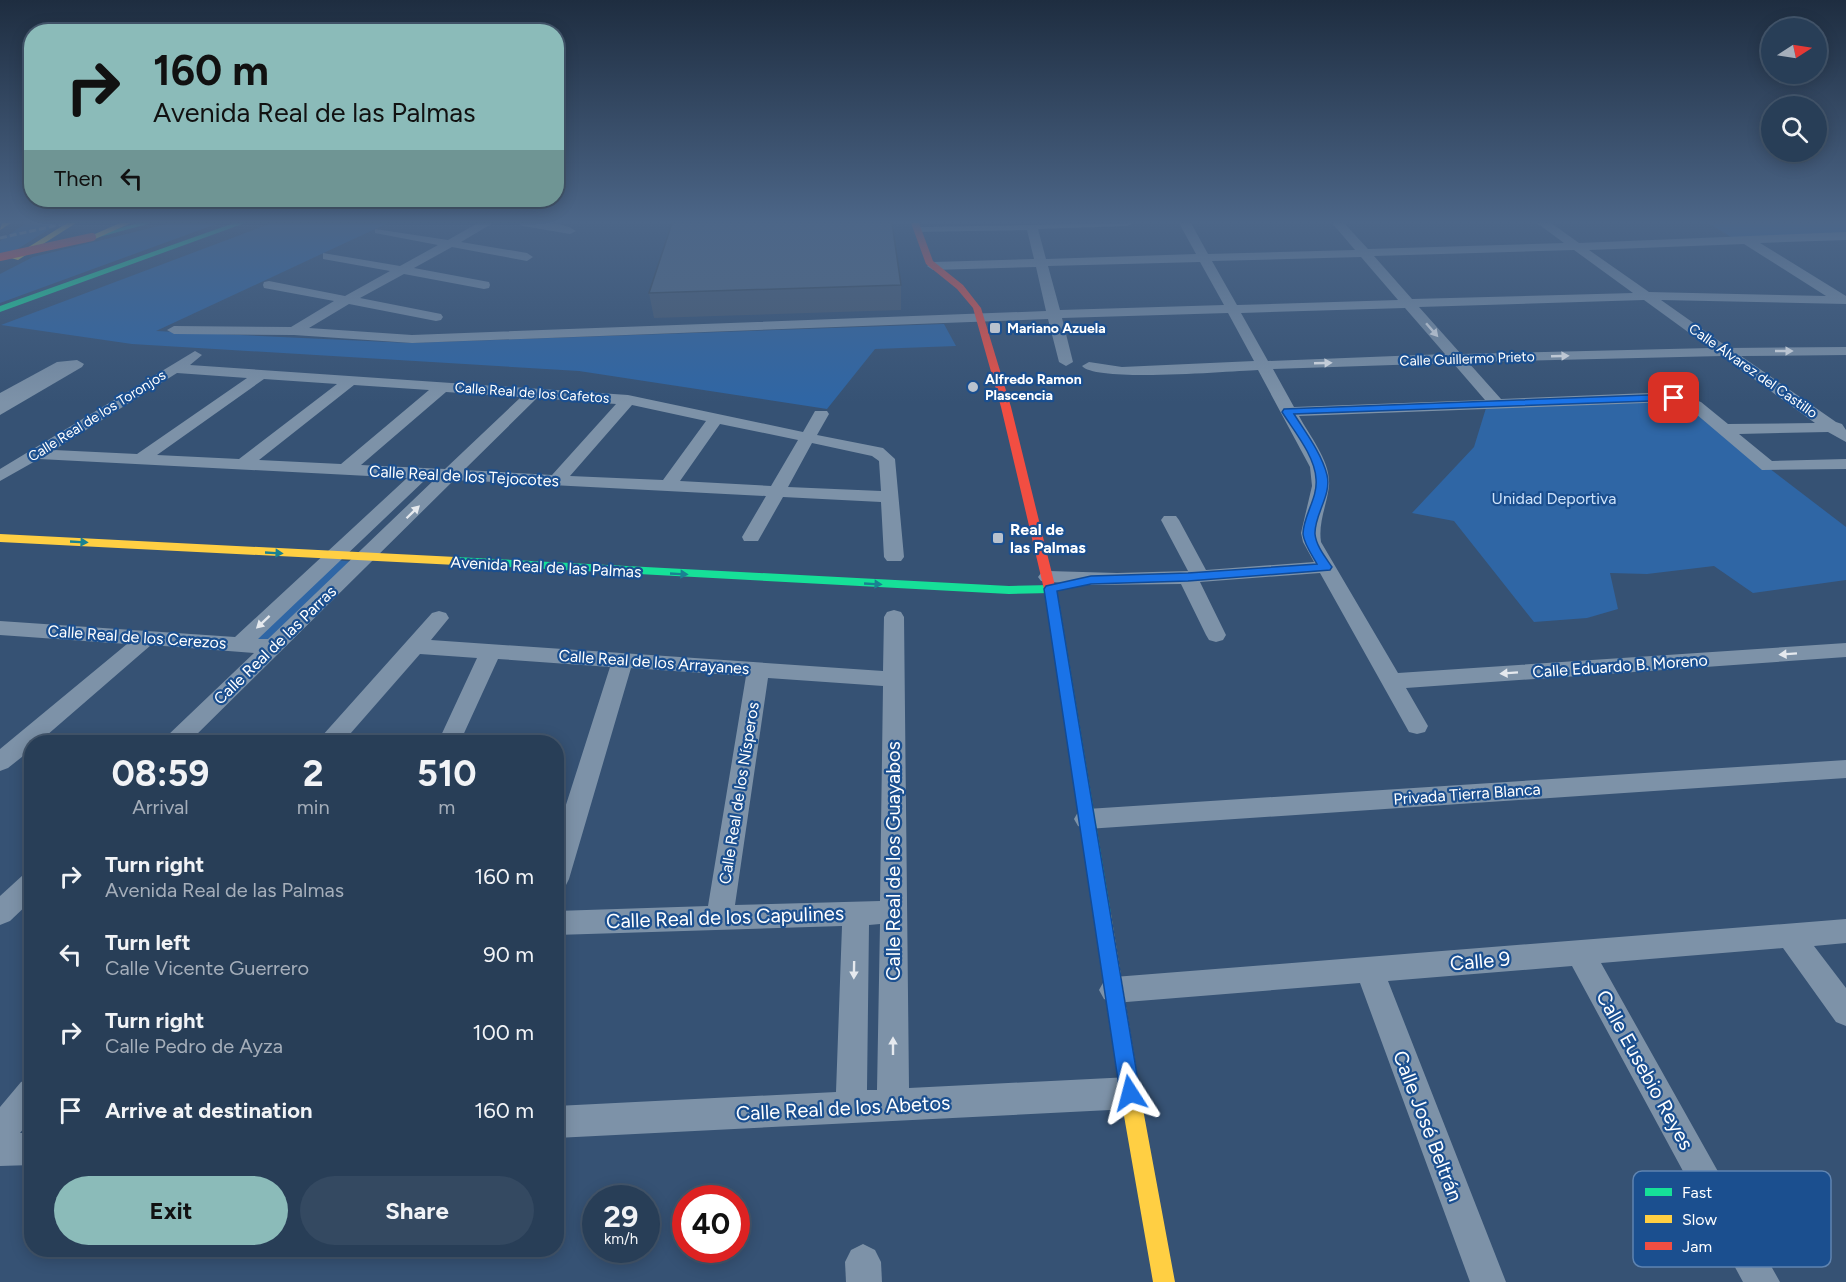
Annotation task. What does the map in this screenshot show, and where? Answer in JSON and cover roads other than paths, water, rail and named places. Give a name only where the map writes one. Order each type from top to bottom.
[{"type":"main road","points":[[0,309],[71,283]]},
{"type":"main road","points":[[954,283],[970,296],[979,317],[1006,406],[1049,583],[1130,1093],[1164,1282]]},
{"type":"main road","points":[[42,540],[56,529]]},
{"type":"main road","name":"Avenida Real de las Palmas","points":[[0,538],[374,549],[1009,590],[1049,583]]},
{"type":"main road","name":"Avenida Real de las Palmas","points":[[352,539],[374,549],[406,542]]},
{"type":"main road","name":"Avenida Real de las Palmas","points":[[844,567],[1049,583]]},
{"type":"street","points":[[294,331],[378,283]]},
{"type":"street","points":[[471,283],[484,285]]},
{"type":"street","points":[[1046,283],[1066,362]]},
{"type":"street","points":[[1219,283],[1265,366],[1287,412],[1315,458],[1322,476],[1322,486],[1309,534],[1324,567],[1393,681],[1417,726]]},
{"type":"street","points":[[1392,283],[1497,404]]},
{"type":"street","name":"Calle Álvarez del Castillo","points":[[1629,283],[1842,430]]},
{"type":"street","points":[[1817,283],[1845,300]]},
{"type":"street","points":[[269,285],[436,317]]},
{"type":"street","points":[[174,330],[294,331],[412,339],[1053,314],[1647,296],[1845,300]]},
{"type":"street","name":"Calle Guillermo Prieto","points":[[1089,366],[1122,372],[1457,358],[1725,351],[1846,351]]},
{"type":"street","name":"Calle Real de los Toronjos","points":[[0,476],[195,355]]},
{"type":"street","points":[[0,399],[62,365],[77,364],[0,410]]},
{"type":"street","name":"Calle Real de los Cafetos","points":[[174,368],[628,400],[885,455],[891,497]]},
{"type":"street","points":[[141,459],[260,375]]},
{"type":"street","points":[[243,464],[349,382]]},
{"type":"street","points":[[345,470],[442,387]]},
{"type":"street","name":"Calle Real de las Parras","points":[[182,735],[534,393]]},
{"type":"street","points":[[1287,412],[1667,397],[1682,399],[1695,405],[1768,466],[1846,464]]},
{"type":"street","points":[[557,480],[628,400]]},
{"type":"street","points":[[752,537],[821,414]]},
{"type":"street","points":[[668,486],[716,418]]},
{"type":"street","points":[[1723,429],[1842,430]]},
{"type":"street","name":"Calle Real de los Tejocotes","points":[[36,454],[891,497]]},
{"type":"street","name":"Calle Real de las Parras","points":[[240,644],[331,547],[352,539],[421,474]]},
{"type":"street","points":[[891,497],[894,557]]},
{"type":"street","points":[[1170,520],[1216,635]]},
{"type":"street","name":"Avenida Real de las Palmas","points":[[1049,583],[1194,577],[1324,567]]},
{"type":"street","name":"Calle Real de los Guayabos","points":[[893,1105],[894,616]]},
{"type":"street","points":[[336,735],[439,618]]},
{"type":"street","name":"Calle Real de los Cerezos","points":[[0,628],[274,646]]},
{"type":"street","points":[[0,646],[22,630]]},
{"type":"street","points":[[32,735],[147,638]]},
{"type":"street","name":"Calle Real de los Arrayanes","points":[[414,646],[894,679]]},
{"type":"street","name":"Calle Eduardo B. Moreno","points":[[1393,681],[1846,650]]},
{"type":"street","points":[[452,735],[491,651]]},
{"type":"street","points":[[564,853],[623,660]]},
{"type":"street","name":"Calle Real de los Nísperos","points":[[720,917],[759,670]]},
{"type":"street","points":[[0,762],[24,742]]},
{"type":"street","name":"Privada Tierra Blanca","points":[[1087,819],[1846,769]]},
{"type":"street","points":[[0,913],[24,890]]},
{"type":"street","points":[[851,1107],[856,912]]},
{"type":"street","name":"Calle Real de los Capulines","points":[[564,923],[893,912]]},
{"type":"street","name":"Calle 9","points":[[1114,990],[1846,931]]},
{"type":"street","points":[[1790,935],[1846,1012]]},
{"type":"street","name":"Calle Eusebio Reyes","points":[[1579,952],[1700,1171]]},
{"type":"street","name":"Calle José Beltrán","points":[[1369,969],[1488,1282]]},
{"type":"street","name":"Calle Real de los Abetos","points":[[564,1122],[1130,1093]]},
{"type":"street","points":[[0,1132],[24,1104]]},
{"type":"street","points":[[0,1150],[24,1149]]},
{"type":"street","name":"Calle Eusebio Reyes","points":[[1754,1267],[1762,1282]]},
{"type":"place","name":"Mariano Azuela","points":[[995,328]]},
{"type":"place","name":"Alfredo Ramon Plascencia","points":[[973,387]]},
{"type":"place","name":"Real de las Palmas","points":[[998,538]]},
{"type":"park label","name":"Unidad Deportiva","points":[[1554,498]]}]
